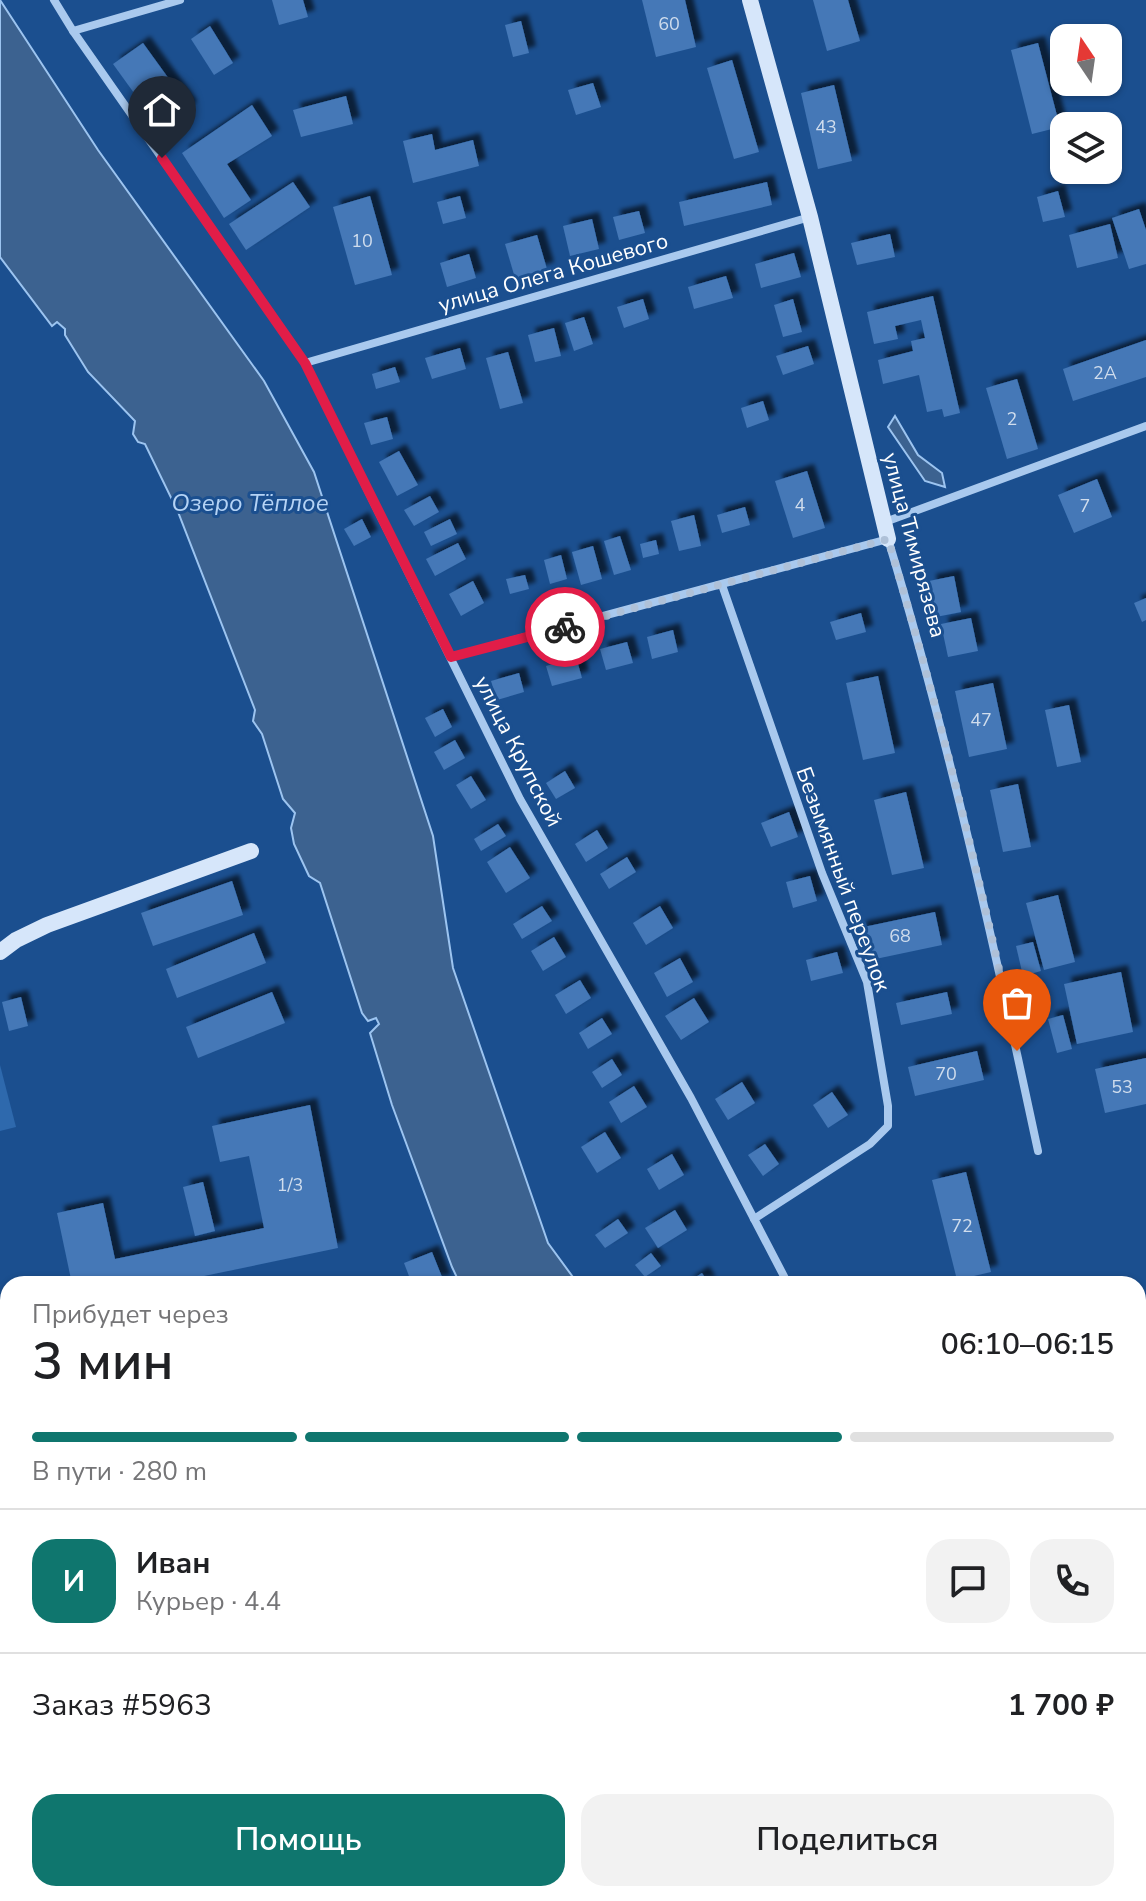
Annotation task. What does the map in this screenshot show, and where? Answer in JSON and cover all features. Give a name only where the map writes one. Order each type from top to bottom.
[{"type":"street","name":"улица Крупской","points":[[54,0],[305,363],[520,799],[691,1098],[784,1276]]},
{"type":"street","points":[[73,31],[180,0]]},
{"type":"street","name":"улица Тимирязева","points":[[750,0],[810,217],[886,531],[922,650],[982,890],[1038,1151]]},
{"type":"street","name":"улица Олега Кошевого","points":[[305,363],[810,217]]},
{"type":"street","points":[[451,657],[722,585],[886,531],[1146,426]]},
{"type":"street","name":"Безымянный переулок","points":[[722,585],[822,873],[867,982],[888,1106],[888,1126],[870,1144],[754,1219]]},
{"type":"street","points":[[0,952],[16,940],[47,925],[251,851]]},
{"type":"shaded area","points":[[0,1065],[16,1127],[0,1131]]},
{"type":"water","name":"Озеро Тёплое","points":[[0,0],[98,150],[264,381],[314,472],[433,836],[453,968],[548,1243],[572,1276],[456,1276],[392,1105],[370,1033],[379,1024],[376,1018],[368,1021],[362,1013],[320,883],[309,876],[294,844],[291,828],[295,813],[283,799],[262,734],[253,721],[255,710],[178,512],[145,444],[138,442],[133,434],[135,421],[88,372],[65,335],[65,329],[57,322],[52,326],[0,257]]},
{"type":"water","points":[[895,416],[918,455],[942,473],[945,487],[925,481],[888,427]]},
{"type":"building","points":[[272,0],[303,0],[308,17],[279,25]]},
{"type":"building","points":[[642,0],[685,0],[696,47],[656,57]]},
{"type":"building","points":[[813,0],[848,0],[860,41],[827,51]]},
{"type":"building","points":[[521,21],[529,53],[513,57],[505,25]]},
{"type":"building","points":[[210,26],[233,63],[214,75],[191,39]]},
{"type":"building","points":[[143,43],[190,108],[160,129],[113,64]]},
{"type":"building","points":[[1038,43],[1056,112],[1050,112],[1050,130],[1032,134],[1011,50]]},
{"type":"building","points":[[732,60],[759,152],[734,159],[707,68]]},
{"type":"building","points":[[593,83],[601,107],[576,115],[568,90]]},
{"type":"building","points":[[834,85],[852,161],[818,169],[801,93]]},
{"type":"building","points":[[346,96],[353,124],[301,137],[293,110]]},
{"type":"building","points":[[252,105],[272,136],[227,164],[251,200],[224,218],[182,153]]},
{"type":"building","points":[[432,134],[435,150],[473,140],[479,166],[413,183],[403,141]]},
{"type":"building","points":[[293,182],[310,207],[246,250],[229,224]]},
{"type":"building","points":[[767,182],[772,205],[684,226],[679,202]]},
{"type":"building","points":[[1058,191],[1065,217],[1043,222],[1037,197]]},
{"type":"building","points":[[370,196],[392,275],[355,285],[333,207]]},
{"type":"building","points":[[460,196],[466,218],[443,224],[437,202]]},
{"type":"building","points":[[1139,209],[1146,230],[1146,264],[1129,269],[1112,218]]},
{"type":"building","points":[[639,211],[645,233],[619,240],[613,217]]},
{"type":"building","points":[[592,219],[599,249],[570,256],[563,226]]},
{"type":"building","points":[[1110,224],[1118,258],[1077,268],[1069,235]]},
{"type":"building","points":[[890,234],[895,257],[857,265],[851,243]]},
{"type":"building","points":[[537,235],[547,269],[515,278],[505,244]]},
{"type":"building","points":[[794,253],[801,277],[761,288],[755,264]]},
{"type":"building","points":[[469,254],[476,278],[447,287],[440,263]]},
{"type":"building","points":[[726,276],[733,298],[694,309],[688,287]]},
{"type":"building","points":[[933,296],[960,413],[944,417],[942,409],[927,412],[919,375],[883,384],[878,360],[913,351],[911,341],[925,338],[921,320],[895,326],[898,339],[874,344],[867,312]]},
{"type":"building","points":[[643,299],[649,319],[624,328],[617,307]]},
{"type":"building","points":[[793,299],[802,332],[783,337],[774,305]]},
{"type":"building","points":[[584,317],[593,344],[574,351],[565,323]]},
{"type":"building","points":[[554,328],[561,356],[535,362],[528,335]]},
{"type":"building","points":[[1146,340],[1146,377],[1073,401],[1063,369]]},
{"type":"building","points":[[808,346],[814,364],[783,375],[776,356]]},
{"type":"building","points":[[460,348],[466,369],[432,379],[425,358]]},
{"type":"building","points":[[508,352],[523,403],[500,409],[486,358]]},
{"type":"building","points":[[395,367],[400,382],[376,389],[372,374]]},
{"type":"building","points":[[1017,379],[1038,449],[1007,459],[986,388]]},
{"type":"building","points":[[763,401],[769,420],[747,428],[741,408]]},
{"type":"building","points":[[387,417],[393,439],[371,445],[364,423]]},
{"type":"building","points":[[399,451],[418,485],[397,496],[379,462]]},
{"type":"building","points":[[807,471],[825,528],[793,538],[775,481]]},
{"type":"building","points":[[1097,479],[1112,517],[1074,533],[1058,495]]},
{"type":"building","points":[[430,496],[439,512],[414,526],[404,510]]},
{"type":"building","points":[[745,507],[750,525],[722,533],[717,515]]},
{"type":"building","points":[[694,515],[701,546],[679,551],[671,521]]},
{"type":"building","points":[[362,519],[371,537],[354,546],[344,529]]},
{"type":"building","points":[[450,519],[457,534],[431,546],[424,532]]},
{"type":"building","points":[[620,536],[631,570],[614,575],[604,541]]},
{"type":"building","points":[[656,540],[659,554],[643,558],[640,544]]},
{"type":"building","points":[[458,543],[466,559],[435,576],[426,559]]},
{"type":"building","points":[[593,546],[602,579],[581,585],[572,552]]},
{"type":"building","points":[[561,555],[567,579],[550,584],[544,560]]},
{"type":"building","points":[[525,575],[529,589],[510,594],[506,579]]},
{"type":"building","points":[[954,576],[961,612],[936,617],[929,581]]},
{"type":"building","points":[[473,581],[484,603],[461,616],[449,594]]},
{"type":"building","points":[[1146,598],[1146,620],[1142,622],[1134,603]]},
{"type":"building","points":[[861,613],[866,632],[836,640],[830,622]]},
{"type":"building","points":[[971,618],[978,651],[948,657],[941,624]]},
{"type":"building","points":[[673,630],[678,652],[652,659],[647,637]]},
{"type":"building","points":[[627,642],[633,663],[606,670],[600,649]]},
{"type":"building","points":[[576,657],[582,678],[552,686],[546,666]]},
{"type":"building","points":[[519,673],[524,692],[497,700],[491,681]]},
{"type":"building","points":[[878,676],[895,753],[863,760],[846,683]]},
{"type":"building","points":[[993,683],[1007,749],[969,757],[955,691]]},
{"type":"building","points":[[1069,705],[1081,762],[1057,767],[1045,710]]},
{"type":"building","points":[[443,709],[452,727],[435,737],[425,718]]},
{"type":"building","points":[[455,740],[465,758],[444,770],[434,752]]},
{"type":"building","points":[[565,771],[575,788],[556,799],[546,783]]},
{"type":"building","points":[[471,776],[486,800],[471,809],[456,785]]},
{"type":"building","points":[[1018,784],[1031,847],[1003,852],[990,790]]},
{"type":"building","points":[[906,792],[924,868],[892,875],[874,800]]},
{"type":"building","points":[[789,812],[798,837],[771,847],[761,823]]},
{"type":"building","points":[[498,824],[506,836],[481,851],[474,839]]},
{"type":"building","points":[[597,830],[608,848],[586,862],[575,844]]},
{"type":"building","points":[[510,847],[530,878],[506,893],[487,862]]},
{"type":"building","points":[[627,857],[636,872],[609,889],[600,874]]},
{"type":"building","points":[[810,876],[817,901],[793,908],[786,882]]},
{"type":"building","points":[[232,881],[243,915],[153,946],[141,913]]},
{"type":"building","points":[[1058,895],[1075,962],[1044,970],[1026,903]]},
{"type":"building","points":[[542,906],[552,921],[522,939],[513,924]]},
{"type":"building","points":[[660,906],[673,928],[646,945],[633,923]]},
{"type":"building","points":[[935,912],[942,945],[866,961],[859,928]]},
{"type":"building","points":[[254,933],[266,963],[177,998],[166,969]]},
{"type":"building","points":[[554,937],[566,957],[543,971],[531,951]]},
{"type":"building","points":[[1033,942],[1041,971],[1023,976],[1016,946]]},
{"type":"building","points":[[837,952],[843,973],[811,981],[806,960]]},
{"type":"building","points":[[680,958],[693,982],[667,997],[654,973]]},
{"type":"building","points":[[1121,972],[1133,1032],[1077,1044],[1064,984]]},
{"type":"building","points":[[580,980],[591,998],[566,1014],[555,995]]},
{"type":"building","points":[[272,992],[285,1023],[198,1058],[186,1027]]},
{"type":"building","points":[[947,992],[952,1014],[901,1025],[896,1003]]},
{"type":"building","points":[[21,997],[28,1026],[9,1031],[2,1002]]},
{"type":"building","points":[[694,998],[709,1022],[681,1040],[665,1016]]},
{"type":"building","points":[[1063,1015],[1072,1049],[1057,1053],[1048,1019]]},
{"type":"building","points":[[602,1018],[612,1034],[588,1049],[579,1033]]},
{"type":"building","points":[[977,1051],[984,1080],[915,1096],[908,1067]]},
{"type":"building","points":[[1146,1058],[1146,1104],[1105,1113],[1095,1069]]},
{"type":"building","points":[[612,1059],[622,1075],[602,1088],[592,1072]]},
{"type":"building","points":[[742,1082],[755,1103],[728,1120],[715,1099]]},
{"type":"building","points":[[634,1086],[647,1107],[621,1123],[609,1102]]},
{"type":"building","points":[[832,1092],[848,1115],[828,1128],[813,1105]]},
{"type":"building","points":[[310,1105],[338,1248],[204,1276],[70,1276],[57,1213],[103,1203],[115,1259],[264,1228],[249,1156],[220,1162],[212,1126]]},
{"type":"building","points":[[605,1132],[621,1158],[597,1173],[581,1147]]},
{"type":"building","points":[[765,1144],[779,1164],[763,1176],[748,1155]]},
{"type":"building","points":[[672,1154],[684,1175],[659,1190],[647,1169]]},
{"type":"building","points":[[966,1172],[991,1272],[956,1276],[932,1180]]},
{"type":"building","points":[[203,1182],[215,1231],[195,1236],[183,1187]]},
{"type":"building","points":[[675,1210],[687,1230],[658,1248],[645,1228]]},
{"type":"building","points":[[618,1219],[628,1233],[605,1248],[595,1235]]},
{"type":"building","points":[[432,1252],[442,1276],[409,1276],[404,1263]]},
{"type":"building","points":[[651,1253],[661,1266],[644,1276],[635,1265]]},
{"type":"way so far","points":[[565,627],[888,539],[922,650],[982,890],[1017,1051]]},
{"type":"route","points":[[162,158],[305,363],[451,657],[565,627]]}]
